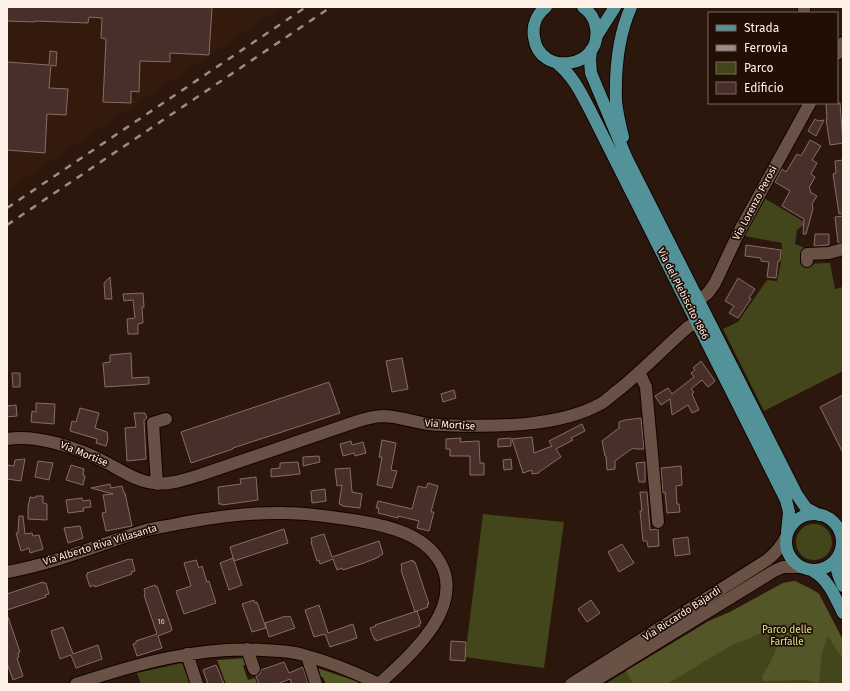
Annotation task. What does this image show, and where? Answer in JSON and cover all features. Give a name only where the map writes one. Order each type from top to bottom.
[{"type":"main road","points":[[536,12],[546,7]]},
{"type":"main road","points":[[583,7],[591,15],[595,22],[596,37]]},
{"type":"main road","points":[[558,63],[565,64],[580,60],[591,50],[596,37],[615,7]]},
{"type":"main road","points":[[627,159],[616,102],[616,66],[624,23],[631,7]]},
{"type":"main road","name":"Via del Plebiscito 1866","points":[[536,12],[533,32],[537,46],[546,58],[558,63],[568,72],[581,93],[786,500],[789,512],[787,535]]},
{"type":"main road","name":"Via del Plebiscito 1866","points":[[591,50],[591,73],[627,159],[797,495],[806,508],[819,515]]},
{"type":"main road","points":[[843,586],[836,570],[836,565],[842,546],[842,532],[833,521],[819,515],[811,514],[797,520],[791,526],[787,535],[787,551],[790,557],[800,567],[820,575],[826,582],[843,613]]},
{"type":"main road","points":[[813,571],[827,567],[838,557]]},
{"type":"street","name":"Via Lorenzo Perosi","points":[[699,300],[708,293],[715,283],[743,224],[809,104]]},
{"type":"street","points":[[808,261],[807,254],[829,253],[843,249]]},
{"type":"street","name":"Via Mortise","points":[[7,439],[19,438],[40,440],[70,447],[103,461],[133,477],[157,484],[179,481],[200,475],[349,424],[374,417],[384,416],[433,425],[481,426],[527,424],[583,412],[602,403],[639,372],[688,327],[697,322]]},
{"type":"street","points":[[639,372],[646,387],[658,522]]},
{"type":"street","points":[[157,484],[154,423],[166,419]]},
{"type":"street","name":"Via Alberto Riva Villasanta","points":[[7,572],[60,558],[148,530],[208,518],[283,513],[314,515],[372,524],[403,532],[424,543],[436,556],[444,568],[448,583],[447,594],[437,619],[428,634],[379,684]]},
{"type":"street","name":"Via Riccardo Bajardi","points":[[571,684],[767,560],[782,546],[787,535]]},
{"type":"street","name":"Via Riccardo Bajardi","points":[[590,684],[774,571],[783,567],[800,567]]},
{"type":"street","points":[[76,684],[91,682],[144,664],[187,654],[247,649],[281,651],[307,656],[352,671],[379,684]]},
{"type":"street","points":[[247,649],[254,669]]},
{"type":"street","points":[[187,654],[197,684]]},
{"type":"street","points":[[307,656],[316,684]]},
{"type":"shaded area","points":[[7,7],[281,7],[7,191]]},
{"type":"green space","points":[[764,198],[806,223],[797,230],[795,244],[810,250],[801,250],[802,264],[830,263],[835,289],[843,287],[843,371],[764,411],[723,329],[738,322],[767,280],[777,281],[781,262],[782,243],[744,236]]},
{"type":"green space","points":[[483,514],[564,522],[544,668],[465,657]]},
{"type":"green space","points":[[814,524],[827,529],[832,542],[827,555],[814,560],[801,555],[796,542],[801,529]]},
{"type":"green space","name":"Parco delle Farfalle","points":[[795,581],[819,594],[843,640],[843,684],[605,684],[709,621],[730,612],[783,583]]},
{"type":"green space","name":"Parco delle Farfalle","points":[[795,581],[819,594],[843,640],[843,659],[828,636],[822,653],[819,683],[805,680],[763,681],[762,676],[770,663],[787,623],[732,645],[667,684],[633,684],[626,671],[709,621],[730,612],[783,583]]},
{"type":"green space","points":[[247,658],[249,663],[243,666],[248,680],[255,678],[257,684],[226,684],[217,660]]},
{"type":"green space","points":[[182,663],[190,684],[141,684],[137,673]]},
{"type":"green space","points":[[314,667],[356,681],[360,684],[326,684],[323,677],[318,678]]},
{"type":"building","points":[[7,7],[212,7],[209,55],[170,53],[170,62],[140,61],[139,92],[131,91],[131,103],[103,102],[106,39],[101,38],[102,18],[89,17],[88,23],[7,21]]},
{"type":"building","points":[[50,51],[57,52],[56,66],[51,65],[49,88],[68,89],[66,115],[47,114],[45,153],[7,150],[7,62],[49,65]]},
{"type":"building","points":[[840,103],[843,143],[830,145],[826,104]]},
{"type":"building","points":[[815,119],[818,121],[824,120],[816,136],[808,131]]},
{"type":"building","points":[[810,140],[821,146],[812,160],[817,163],[811,174],[815,177],[809,188],[811,190],[810,192],[817,196],[812,204],[813,209],[806,234],[803,234],[804,219],[782,206],[790,191],[775,182],[782,169],[786,172],[797,154],[801,156]]},
{"type":"building","points":[[843,160],[843,213],[839,214],[833,174],[836,173],[835,161]]},
{"type":"building","points":[[843,216],[843,242],[838,243],[835,217]]},
{"type":"building","points":[[815,234],[829,234],[829,245],[814,246]]},
{"type":"building","points":[[746,245],[781,250],[776,278],[767,277],[769,262],[761,261],[761,258],[745,256]]},
{"type":"building","points":[[110,277],[112,299],[105,299],[104,283]]},
{"type":"building","points":[[738,278],[755,289],[749,298],[751,299],[738,318],[729,313],[734,306],[725,301]]},
{"type":"building","points":[[143,293],[143,323],[138,324],[138,334],[128,334],[127,319],[135,318],[133,300],[124,301],[123,294]]},
{"type":"building","points":[[131,353],[132,378],[149,377],[149,384],[105,387],[103,363],[110,362],[110,355]]},
{"type":"building","points":[[402,358],[408,389],[392,392],[386,361]]},
{"type":"building","points":[[701,361],[715,381],[708,387],[702,380],[691,389],[694,392],[692,394],[699,410],[692,413],[688,405],[672,415],[670,399],[661,405],[655,396],[668,388],[672,394],[694,377],[691,373],[695,370],[693,368]]},
{"type":"building","points":[[12,373],[20,373],[20,387],[13,387]]},
{"type":"building","points":[[329,382],[340,413],[191,463],[181,432]]},
{"type":"building","points":[[454,390],[456,398],[443,402],[441,394]]},
{"type":"building","points":[[843,395],[843,453],[820,407]]},
{"type":"building","points":[[36,403],[55,404],[54,424],[31,422],[32,411],[36,412]]},
{"type":"building","points":[[16,405],[17,416],[7,417],[7,406]]},
{"type":"building","points":[[80,408],[99,413],[95,428],[107,432],[108,439],[106,446],[96,443],[97,439],[70,431],[72,421],[76,422]]},
{"type":"building","points":[[134,413],[145,413],[147,418],[144,420],[146,459],[127,461],[125,428],[136,427]]},
{"type":"building","points":[[641,418],[644,449],[634,448],[630,450],[615,461],[615,469],[607,470],[606,456],[602,441],[619,428],[619,422]]},
{"type":"building","points":[[582,424],[585,431],[571,438],[573,440],[556,449],[561,457],[539,473],[532,474],[532,470],[523,473],[512,439],[532,437],[534,453],[552,446],[549,441]]},
{"type":"building","points":[[461,438],[460,442],[479,441],[480,463],[484,463],[484,475],[470,475],[470,456],[450,456],[450,449],[446,449],[446,439]]},
{"type":"building","points":[[511,438],[511,446],[498,447],[498,439]]},
{"type":"building","points":[[382,440],[396,443],[391,470],[397,471],[392,488],[377,485],[382,457],[379,457]]},
{"type":"building","points":[[351,441],[352,445],[363,442],[366,453],[355,456],[354,453],[343,456],[340,444]]},
{"type":"building","points":[[319,456],[320,462],[303,466],[303,457]]},
{"type":"building","points":[[25,459],[21,481],[7,479],[7,465],[14,466],[15,460]]},
{"type":"building","points":[[511,459],[512,469],[504,470],[503,460]]},
{"type":"building","points":[[38,461],[53,463],[49,480],[35,477]]},
{"type":"building","points":[[298,462],[300,474],[271,477],[271,469],[280,468],[280,463]]},
{"type":"building","points":[[645,462],[645,482],[639,482],[636,463]]},
{"type":"building","points":[[71,465],[84,469],[83,475],[85,476],[83,485],[66,480]]},
{"type":"building","points":[[681,466],[682,485],[676,486],[677,504],[679,504],[680,512],[667,513],[665,492],[663,493],[661,468]]},
{"type":"building","points":[[350,468],[352,492],[362,494],[360,508],[342,506],[339,504],[342,485],[337,486],[335,469]]},
{"type":"building","points":[[256,477],[258,500],[222,505],[219,504],[218,487],[241,484],[240,479]]},
{"type":"building","points":[[428,483],[438,486],[431,512],[434,512],[429,531],[417,528],[419,521],[378,513],[379,508],[376,508],[378,501],[412,509],[418,486],[426,488]]},
{"type":"building","points":[[110,484],[111,488],[122,486],[125,493],[132,526],[106,531],[102,513],[106,512],[103,495],[113,494],[91,488]]},
{"type":"building","points":[[325,489],[326,501],[312,503],[311,491]]},
{"type":"building","points":[[640,492],[647,492],[650,530],[658,529],[659,546],[648,547],[647,541],[643,541]]},
{"type":"building","points":[[36,496],[43,496],[43,503],[47,504],[47,520],[28,519],[30,497],[35,498]]},
{"type":"building","points":[[82,498],[83,501],[90,500],[91,507],[83,508],[84,511],[68,513],[66,500]]},
{"type":"building","points":[[19,516],[23,516],[25,534],[32,533],[33,536],[39,535],[43,549],[30,553],[29,548],[21,551],[16,533],[18,533]]},
{"type":"building","points":[[80,526],[83,538],[68,543],[64,528]]},
{"type":"building","points":[[284,529],[288,543],[234,561],[230,547]]},
{"type":"building","points":[[324,534],[332,557],[379,541],[383,554],[364,563],[343,570],[342,568],[337,570],[333,559],[320,564],[319,560],[317,561],[311,538]]},
{"type":"building","points":[[688,537],[690,554],[675,556],[673,539]]},
{"type":"building","points":[[622,544],[634,563],[619,572],[608,552]]},
{"type":"building","points":[[233,558],[242,585],[229,590],[220,563]]},
{"type":"building","points":[[132,559],[135,571],[131,572],[132,574],[95,587],[94,585],[90,587],[86,575],[88,574],[87,573]]},
{"type":"building","points":[[196,560],[199,568],[202,566],[207,582],[209,581],[216,603],[184,614],[176,591],[191,586],[184,563]]},
{"type":"building","points":[[413,560],[429,604],[427,604],[428,607],[415,612],[401,570],[401,564]]},
{"type":"building","points":[[43,582],[46,583],[49,594],[45,595],[46,597],[7,610],[7,594]]},
{"type":"building","points":[[155,585],[156,587],[157,586],[172,629],[171,631],[158,636],[162,648],[137,656],[133,644],[136,643],[136,641],[157,634],[144,595],[144,589]]},
{"type":"building","points":[[254,600],[255,603],[257,602],[266,628],[252,632],[242,604]]},
{"type":"building","points":[[591,600],[600,613],[587,622],[578,609]]},
{"type":"building","points":[[319,605],[328,633],[353,624],[357,638],[330,647],[325,634],[314,637],[305,610]]},
{"type":"building","points":[[417,611],[421,623],[419,624],[420,626],[376,641],[376,639],[374,639],[370,628]]},
{"type":"building","points":[[290,616],[295,628],[269,637],[265,623]]},
{"type":"building","points":[[7,617],[20,652],[18,653],[19,657],[17,658],[23,676],[13,680],[7,663]]},
{"type":"building","points":[[63,627],[73,654],[98,645],[102,659],[76,668],[71,655],[60,659],[51,631]]},
{"type":"building","points":[[451,641],[466,642],[465,661],[450,660]]},
{"type":"building","points":[[284,662],[289,673],[303,667],[308,684],[292,684],[290,679],[277,684],[259,684],[256,676],[260,674],[261,670]]},
{"type":"building","points":[[216,665],[224,684],[208,684],[203,670]]},
{"type":"railway","points":[[7,208],[306,7]]},
{"type":"railway","points":[[7,225],[331,7]]}]
